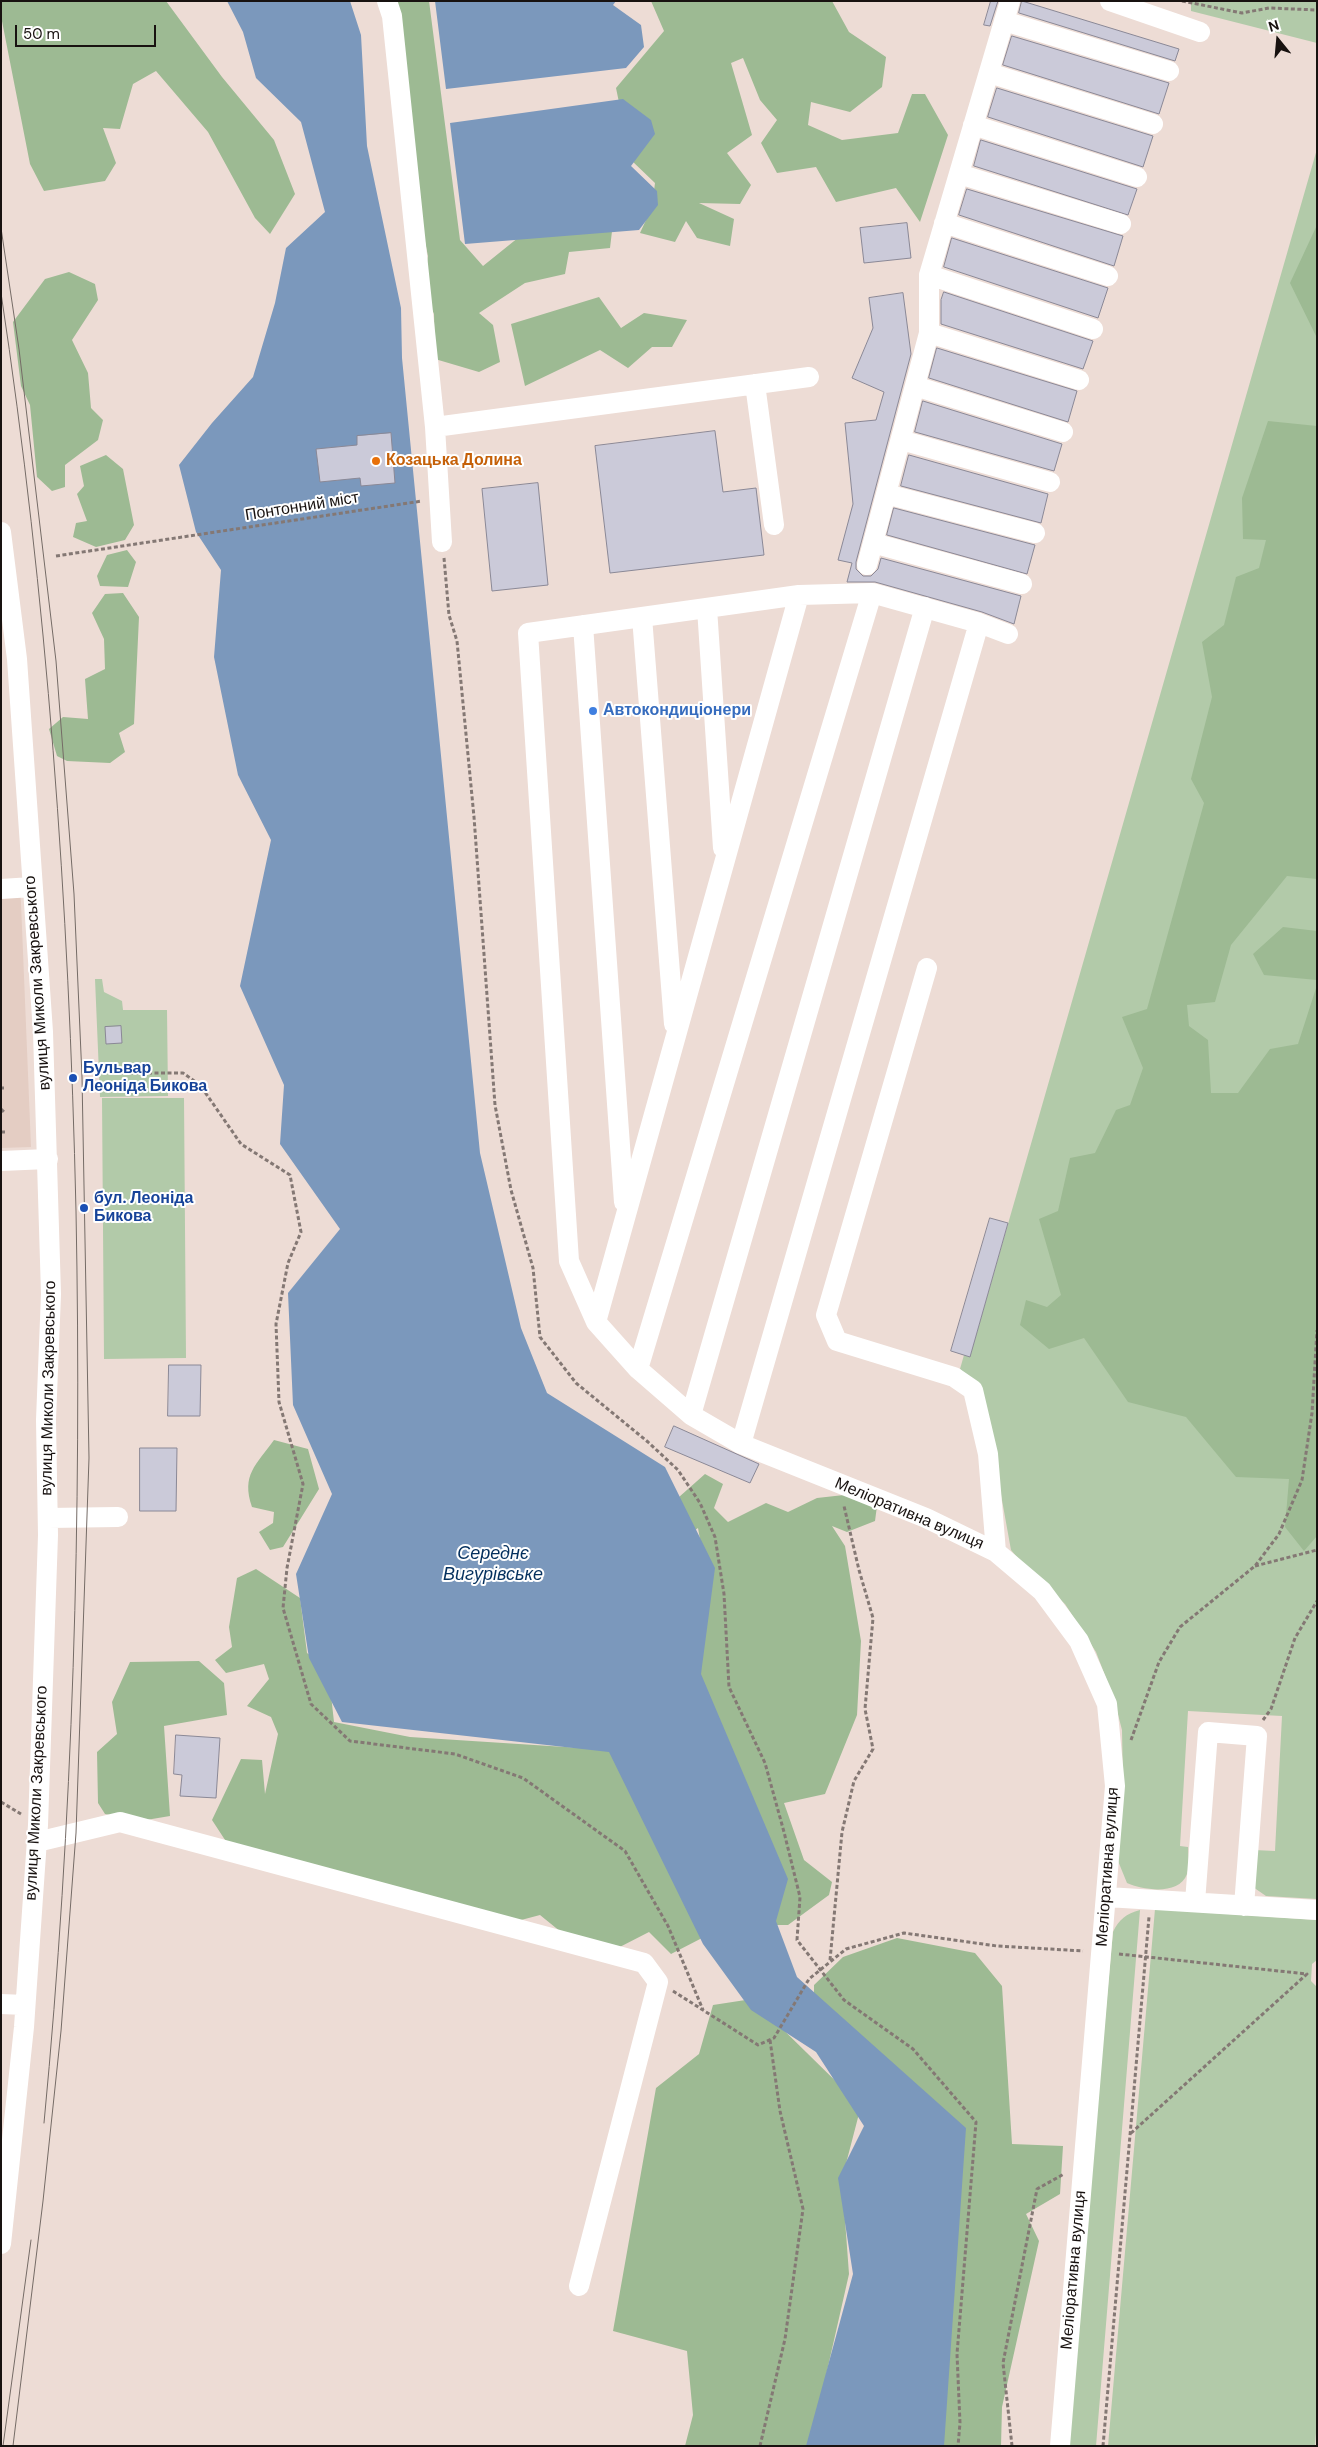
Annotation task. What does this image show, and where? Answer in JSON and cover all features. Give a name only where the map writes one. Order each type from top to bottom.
[{"type":"street","points":[[387,1],[392,16],[435,427],[442,542]]},
{"type":"street","points":[[867,565],[930,333],[929,275],[1010,1]]},
{"type":"street","points":[[1110,1],[1200,32]]},
{"type":"street","points":[[1004,21],[1169,71]]},
{"type":"street","points":[[988,73],[1154,124]]},
{"type":"street","points":[[973,126],[1137,177]]},
{"type":"street","points":[[959,174],[1121,224]]},
{"type":"street","points":[[944,223],[1108,276]]},
{"type":"street","points":[[929,275],[1093,329]]},
{"type":"street","points":[[930,333],[1079,380]]},
{"type":"street","points":[[435,427],[809,377]]},
{"type":"street","points":[[755,384],[774,525]]},
{"type":"street","points":[[915,386],[1063,432]]},
{"type":"street","points":[[900,440],[1050,482]]},
{"type":"street","points":[[886,494],[1035,533]]},
{"type":"street","name":"вулиця Миколи Закревського","points":[[1,532],[17,659],[43,1032],[51,1294],[46,1420],[48,1518],[37,1842],[25,2006],[1,2244]]},
{"type":"street","points":[[873,543],[1022,584]]},
{"type":"street","points":[[638,1369],[872,593]]},
{"type":"street","points":[[625,1218],[583,625],[799,596],[872,593],[978,623],[1008,634]]},
{"type":"street","points":[[596,1322],[799,596]]},
{"type":"street","points":[[691,1416],[924,607]]},
{"type":"street","points":[[707,608],[724,864]]},
{"type":"street","points":[[642,617],[675,1038]]},
{"type":"street","points":[[742,1444],[978,623]]},
{"type":"street","name":"Меліоративна вулиця","points":[[583,625],[528,633],[569,1261],[596,1322],[638,1369],[691,1416],[742,1444],[926,1518],[996,1552],[1042,1591],[1079,1641],[1107,1704],[1115,1786],[1060,2446]]},
{"type":"street","points":[[1,889],[32,887]]},
{"type":"street","points":[[927,968],[826,1316],[837,1341],[954,1376],[974,1390],[988,1454],[996,1552]]},
{"type":"street","points":[[1,1161],[48,1158]]},
{"type":"street","points":[[48,1518],[118,1517]]},
{"type":"street","points":[[1195,1902],[1208,1732],[1257,1736],[1244,1906]]},
{"type":"street","points":[[37,1842],[120,1822],[644,1963],[658,1982],[579,2286]]},
{"type":"street","points":[[1107,1897],[1317,1910]]},
{"type":"street","points":[[1,2004],[25,2006]]},
{"type":"path","points":[[1182,1],[1242,13],[1269,8],[1317,10]]},
{"type":"path","name":"Понтонний міст","points":[[56,556],[180,539],[428,500]]},
{"type":"path","points":[[442,542],[449,615],[457,641],[474,817],[494,1105],[511,1190],[533,1268],[540,1337],[576,1383],[648,1442],[678,1470],[700,1503],[715,1537],[724,1594],[729,1688],[765,1763],[784,1832],[800,1897],[797,1940],[844,2000],[913,2049],[976,2122],[957,2354],[960,2423],[958,2446]]},
{"type":"path","points":[[96,1073],[183,1072],[200,1085],[241,1144],[290,1175],[301,1232],[288,1263],[276,1324],[276,1343],[279,1402],[303,1484],[287,1568],[283,1608],[312,1704],[350,1741],[455,1754],[523,1778],[625,1851],[668,1926],[703,2010]]},
{"type":"path","points":[[1131,1742],[1159,1662],[1180,1627],[1255,1566],[1280,1534],[1302,1480],[1312,1413],[1317,1330]]},
{"type":"path","points":[[830,1961],[842,1832],[854,1781],[873,1749],[865,1709],[873,1618],[859,1570],[839,1483]]},
{"type":"path","points":[[1255,1566],[1317,1550]]},
{"type":"path","points":[[1250,1736],[1271,1709],[1295,1638],[1317,1601]]},
{"type":"path","points":[[1103,2446],[1150,1899]]},
{"type":"path","points":[[658,1982],[758,2044],[774,2038],[810,1979]]},
{"type":"path","points":[[760,2446],[785,2338],[803,2209],[780,2111],[770,2040]]},
{"type":"path","points":[[1012,2446],[1003,2363],[1037,2189],[1084,2163]]},
{"type":"shaded area","points":[[20,879],[31,1147],[1,1148],[1,881]]},
{"type":"green space","points":[[1,1],[166,1],[222,77],[274,140],[295,194],[270,234],[255,218],[208,132],[156,71],[133,84],[120,129],[103,128],[116,163],[105,181],[44,191],[30,164],[1,16]]},
{"type":"green space","points":[[391,1],[429,1],[460,240],[483,266],[529,229],[613,223],[610,248],[569,252],[565,274],[525,283],[479,313],[493,325],[500,362],[479,372],[435,359],[434,314],[423,288],[428,256],[416,199]]},
{"type":"green space","points":[[651,1],[832,1],[849,32],[886,57],[882,87],[850,112],[811,102],[808,125],[842,140],[898,133],[912,94],[925,94],[948,135],[920,222],[896,188],[836,202],[816,167],[777,173],[761,143],[777,120],[760,100],[743,58],[731,63],[752,135],[727,153],[751,185],[740,204],[699,203],[734,219],[730,246],[697,238],[686,221],[675,242],[640,233],[652,207],[655,183],[631,160],[616,88],[664,31]]},
{"type":"green space","points":[[1191,1],[1317,1],[1317,43],[1191,11]]},
{"type":"green space","points":[[1317,149],[1317,1899],[1266,1896],[1253,1887],[1254,1850],[1275,1851],[1282,1716],[1188,1711],[1180,1846],[1188,1847],[1189,1864],[1187,1874],[1183,1881],[1169,1888],[1142,1888],[1127,1883],[1118,1861],[1123,1785],[1122,1730],[1114,1699],[1096,1652],[1065,1604],[1027,1569],[1011,1550],[983,1395],[960,1369],[964,1355],[970,1356]]},
{"type":"green space","points":[[1317,225],[1317,338],[1290,283]]},
{"type":"green space","points":[[69,272],[95,284],[98,300],[72,340],[88,373],[91,408],[103,420],[98,440],[65,465],[65,487],[52,491],[37,477],[30,405],[21,386],[13,322],[45,279]]},
{"type":"green space","points":[[599,297],[621,328],[644,313],[687,320],[672,347],[652,347],[628,368],[600,350],[525,386],[511,324]]},
{"type":"green space","points":[[1268,421],[1317,426],[1317,879],[1287,876],[1231,945],[1215,1002],[1187,1005],[1189,1026],[1208,1040],[1211,1093],[1238,1093],[1270,1049],[1298,1044],[1317,985],[1317,1536],[1304,1551],[1285,1527],[1289,1479],[1236,1477],[1186,1417],[1128,1402],[1084,1338],[1049,1349],[1020,1325],[1026,1300],[1047,1307],[1061,1295],[1039,1219],[1058,1211],[1070,1158],[1095,1153],[1116,1110],[1130,1105],[1143,1068],[1122,1017],[1147,1009],[1204,803],[1191,779],[1212,697],[1202,642],[1224,625],[1236,577],[1259,568],[1266,540],[1243,539],[1242,498]]},
{"type":"green space","points":[[106,455],[123,469],[134,525],[125,540],[96,547],[73,537],[76,523],[87,521],[77,494],[84,486],[80,466]]},
{"type":"green space","points":[[127,550],[136,562],[128,587],[100,586],[97,576],[107,555]]},
{"type":"green space","points":[[123,593],[139,617],[134,724],[119,733],[125,752],[110,763],[67,761],[57,756],[49,729],[63,717],[88,719],[85,679],[105,669],[104,639],[92,613],[105,594]]},
{"type":"green space","points":[[1283,927],[1317,931],[1317,980],[1264,975],[1253,954]]},
{"type":"green space","points":[[95,979],[102,979],[104,992],[122,1001],[123,1010],[167,1010],[168,1096],[100,1097]]},
{"type":"green space","points":[[102,1098],[184,1098],[186,1358],[104,1359]]},
{"type":"green space","points":[[274,1440],[308,1449],[319,1489],[283,1547],[270,1550],[259,1532],[273,1523],[274,1512],[252,1507],[248,1487],[252,1471]]},
{"type":"green space","points":[[705,1474],[723,1484],[714,1508],[728,1522],[766,1503],[788,1512],[817,1498],[853,1494],[877,1506],[875,1521],[847,1532],[832,1526],[845,1546],[861,1641],[857,1715],[825,1794],[784,1803],[804,1860],[832,1882],[829,1895],[788,1925],[767,1925],[693,1742],[703,1556],[698,1528],[677,1543],[661,1513]]},
{"type":"green space","points":[[256,1569],[300,1598],[307,1653],[328,1668],[334,1722],[410,1737],[612,1750],[704,1937],[671,1954],[649,1932],[610,1952],[577,1945],[540,1915],[506,1924],[227,1843],[212,1820],[241,1759],[262,1760],[265,1794],[278,1734],[271,1717],[247,1706],[269,1679],[264,1664],[226,1673],[215,1660],[232,1647],[229,1627],[237,1578]]},
{"type":"green space","points":[[199,1661],[224,1683],[227,1715],[164,1726],[170,1816],[140,1821],[105,1814],[98,1803],[97,1752],[117,1734],[112,1702],[130,1662]]},
{"type":"green space","points":[[1155,1909],[1317,1920],[1317,1960],[1312,1964],[1311,1981],[1317,1987],[1317,2420],[1315,2446],[1108,2446]]},
{"type":"green space","points":[[1140,1910],[1096,2446],[1066,2446],[1113,1932],[1124,1918]]},
{"type":"green space","points":[[897,1938],[975,1953],[1002,1986],[1012,2144],[1063,2146],[1060,2194],[1026,2214],[1039,2241],[1002,2407],[1001,2446],[924,2446],[936,2264],[814,1999],[814,1985],[843,1957]]},
{"type":"green space","points":[[752,1999],[861,2106],[842,2179],[849,2274],[810,2446],[685,2446],[693,2415],[687,2351],[613,2331],[656,2088],[699,2054],[713,2005]]},
{"type":"water","name":"Середнє Вигурівське","points":[[227,1],[350,1],[361,35],[367,146],[401,308],[402,358],[480,1153],[521,1328],[547,1393],[665,1467],[715,1568],[701,1674],[788,1879],[776,1921],[797,1977],[966,2128],[944,2446],[806,2446],[853,2274],[838,2178],[864,2126],[816,2052],[751,2010],[703,1944],[609,1752],[342,1722],[309,1658],[296,1574],[332,1494],[293,1405],[288,1293],[340,1229],[280,1144],[284,1085],[240,986],[271,840],[238,775],[214,657],[221,570],[196,532],[179,465],[212,423],[253,377],[275,303],[286,248],[325,212],[301,122],[256,78],[243,32]]},
{"type":"water","points":[[435,1],[616,1],[613,5],[641,25],[644,47],[626,68],[446,89]]},
{"type":"water","points":[[623,99],[651,120],[655,134],[631,166],[657,191],[658,205],[639,230],[465,244],[450,123]]},
{"type":"building","points":[[991,1],[998,1],[990,26],[984,25]]},
{"type":"building","points":[[1022,1],[1179,49],[1175,61],[1019,13]]},
{"type":"building","points":[[1012,36],[1169,83],[1159,114],[1003,65]]},
{"type":"building","points":[[997,88],[1153,136],[1143,167],[988,117]]},
{"type":"building","points":[[981,140],[1137,189],[1128,215],[974,166]]},
{"type":"building","points":[[967,189],[1123,236],[1114,266],[959,215]]},
{"type":"building","points":[[907,223],[911,258],[864,263],[860,228]]},
{"type":"building","points":[[952,238],[1108,288],[1098,318],[944,267]]},
{"type":"building","points":[[944,292],[1093,341],[1083,369],[941,324],[941,300]]},
{"type":"building","points":[[903,293],[911,354],[856,562],[856,569],[863,576],[871,576],[878,569],[881,558],[1021,596],[1014,624],[982,612],[875,582],[847,582],[852,563],[838,560],[853,504],[845,423],[876,420],[884,392],[852,378],[873,328],[869,298]]},
{"type":"building","points":[[937,348],[1077,391],[1068,422],[929,378]]},
{"type":"building","points":[[923,401],[1062,444],[1054,471],[915,432]]},
{"type":"building","points":[[715,431],[723,492],[756,488],[764,555],[610,573],[595,446]]},
{"type":"building","points":[[391,433],[395,483],[361,486],[360,478],[320,482],[316,449],[357,445],[357,436]]},
{"type":"building","points":[[909,455],[1048,494],[1041,523],[901,486]]},
{"type":"building","points":[[538,483],[548,585],[492,591],[482,489]]},
{"type":"building","points":[[894,508],[1035,545],[1027,574],[887,535]]},
{"type":"building","points":[[121,1026],[122,1043],[106,1044],[105,1027]]},
{"type":"building","points":[[990,1218],[1008,1223],[970,1357],[951,1351]]},
{"type":"building","points":[[169,1365],[201,1365],[200,1416],[168,1416]]},
{"type":"building","points":[[674,1426],[759,1464],[750,1483],[665,1447]]},
{"type":"building","points":[[140,1448],[177,1448],[176,1511],[140,1511]]},
{"type":"building","points":[[176,1735],[220,1738],[216,1798],[180,1796],[182,1775],[174,1774]]},
{"type":"tram line","points":[[1,228],[19,349],[56,661],[74,894],[82,1077],[89,1458],[76,1833],[61,2031],[43,2201],[13,2446]]},
{"type":"tram line","points":[[1,293],[31,522],[53,751],[68,981],[76,1211],[78,1439],[73,1667],[62,1895],[44,2123]]},
{"type":"tram line","points":[[3,2446],[31,2240]]},
{"type":"place","name":"Козацька Долина","points":[[376,461]]},
{"type":"place","name":"Автокондиціонери","points":[[593,711]]},
{"type":"place","name":"Бульвар Леоніда Бикова","points":[[73,1078]]},
{"type":"place","name":"бул. Леоніда Бикова","points":[[84,1208]]}]
